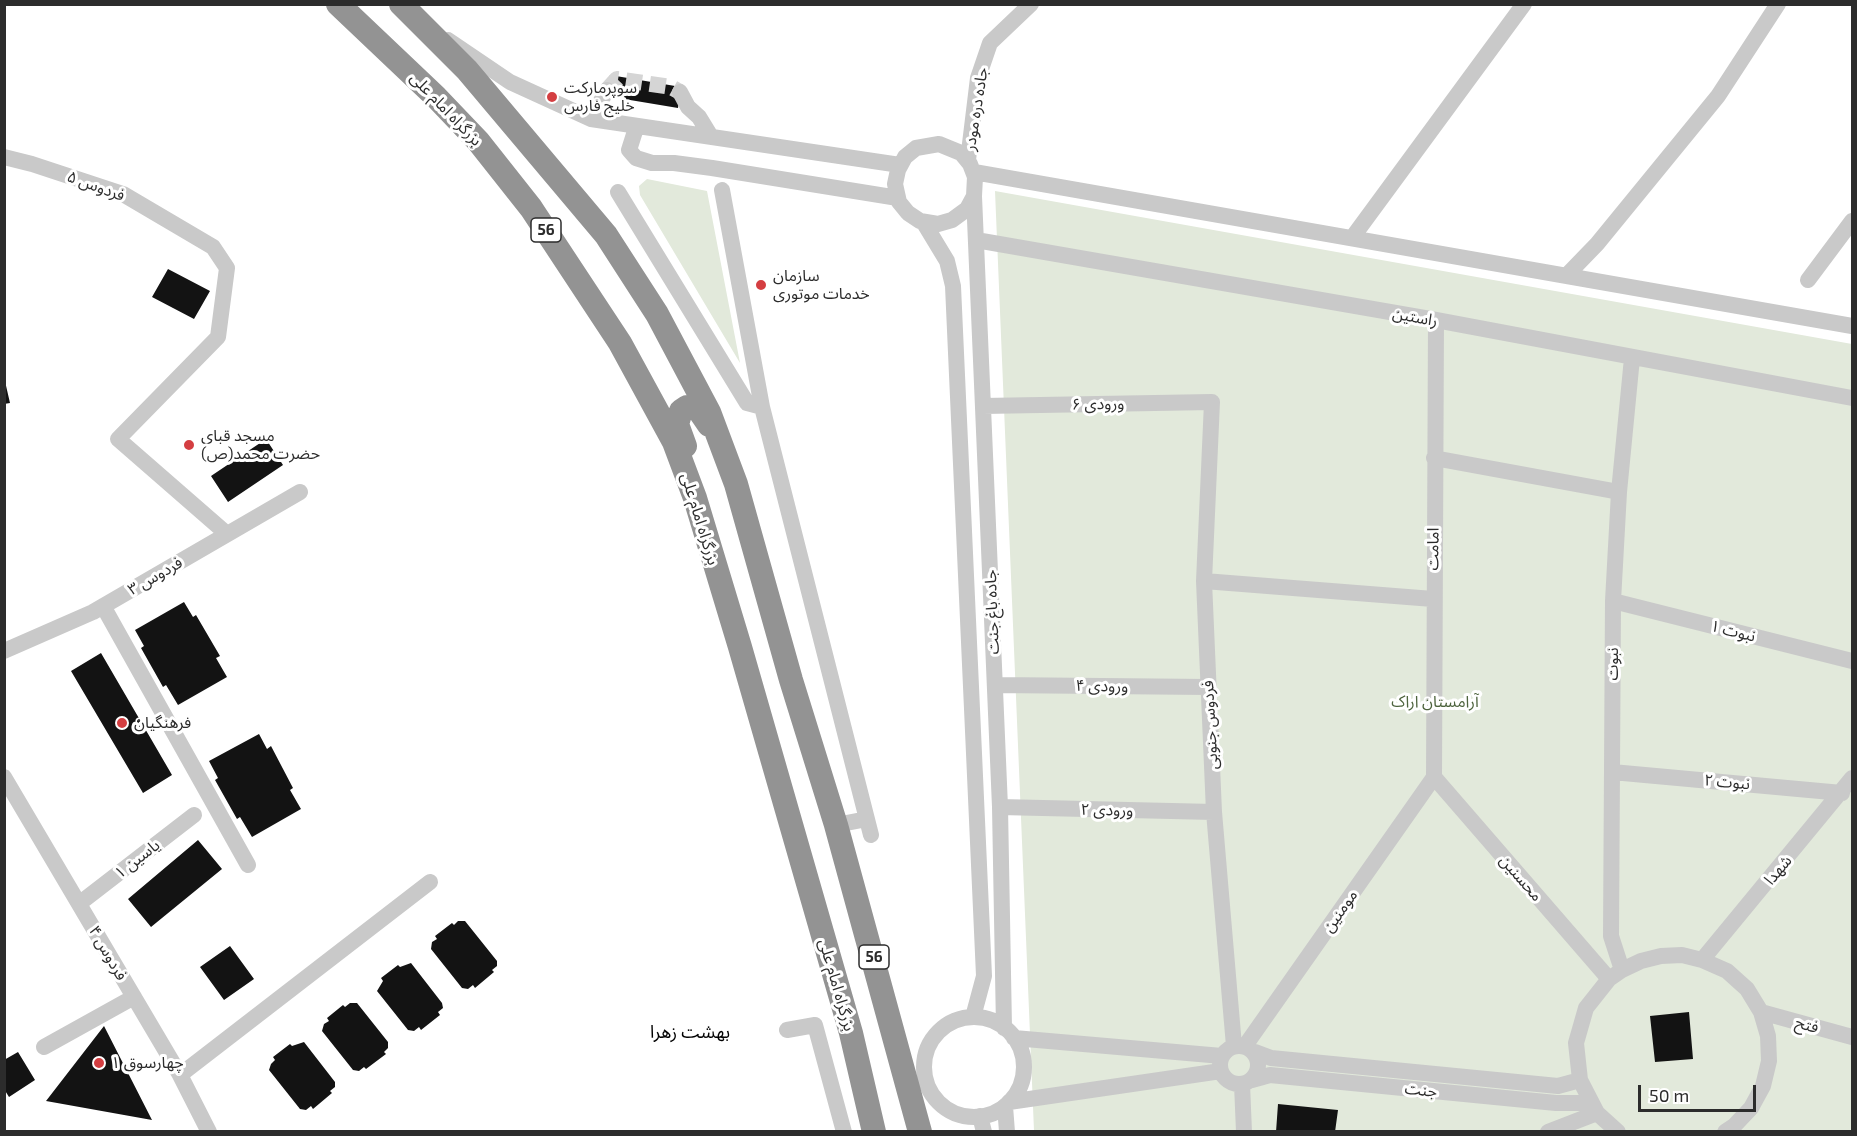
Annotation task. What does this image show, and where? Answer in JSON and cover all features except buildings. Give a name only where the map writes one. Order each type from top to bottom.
[{"type":"highway","name":"بزرگراه امام علی","points":[[338,4],[390,52],[471,134],[531,208],[577,275],[643,384],[674,442],[694,498],[740,647],[851,1033],[874,1131]]},
{"type":"highway","name":"56","points":[[407,10],[485,91],[579,202],[631,271],[694,381],[723,446],[736,484],[791,680],[836,825],[921,1131]]},
{"type":"highway","points":[[694,498],[690,462],[677,424],[681,411],[687,407],[696,408],[703,414],[736,484]]},
{"type":"street","name":"جاده دره مودر","points":[[971,166],[978,78],[990,43],[1031,4]]},
{"type":"street","points":[[1352,238],[1524,4]]},
{"type":"street","points":[[1568,275],[1718,96],[1778,4]]},
{"type":"street","points":[[407,10],[510,82],[591,119],[636,128],[710,135],[833,157],[900,165]]},
{"type":"street","points":[[591,119],[608,90]]},
{"type":"street","points":[[680,92],[688,107],[699,117],[710,135]]},
{"type":"street","points":[[636,128],[629,150],[636,158],[652,163],[674,163],[712,168],[897,198]]},
{"type":"street","points":[[971,166],[974,196],[967,209],[952,220],[938,224],[924,223],[908,213],[897,198],[895,183],[900,165],[916,148],[934,144],[953,148],[971,166],[1352,238],[1852,326]]},
{"type":"street","name":"فردوس ۵","points":[[4,158],[32,164],[123,194],[213,247],[227,268],[218,337],[118,439],[228,534]]},
{"type":"street","points":[[722,190],[762,407],[871,836]]},
{"type":"street","points":[[618,192],[747,404],[762,407]]},
{"type":"street","name":"جاده باغ جنت","points":[[974,196],[1009,1033]]},
{"type":"street","points":[[1808,280],[1852,221]]},
{"type":"street","name":"جاده باغ جنت","points":[[924,223],[947,261],[953,286],[984,976],[973,1017]]},
{"type":"street","name":"راستین","points":[[976,240],[1436,320],[1852,398]]},
{"type":"street","name":"امامت","points":[[1434,777],[1436,320]]},
{"type":"street","name":"نبوت","points":[[1615,974],[1611,936],[1613,601],[1619,492],[1632,358]]},
{"type":"street","name":"ورودی ۶","points":[[983,406],[1212,402]]},
{"type":"street","name":"فردوس جنوبی","points":[[1212,402],[1204,581],[1214,813],[1235,1054],[1259,1066],[1247,1082],[1244,1131]]},
{"type":"street","points":[[1434,458],[1619,492]]},
{"type":"street","name":"فردوس ۳","points":[[4,651],[103,606],[300,492]]},
{"type":"street","points":[[967,561],[990,561]]},
{"type":"street","points":[[1204,581],[1433,599]]},
{"type":"street","name":"نبوت ۱","points":[[1613,601],[1852,661]]},
{"type":"street","points":[[103,606],[248,866]]},
{"type":"street","name":"ورودی ۴","points":[[995,685],[1208,687]]},
{"type":"street","name":"نبوت ۲","points":[[1612,772],[1842,793]]},
{"type":"street","name":"فردوس ۴","points":[[4,777],[180,1075],[209,1131]]},
{"type":"street","name":"محسنین","points":[[1434,777],[1615,974]]},
{"type":"street","name":"مومنین","points":[[1235,1054],[1434,777]]},
{"type":"street","name":"شهدا","points":[[1702,960],[1842,793],[1852,778]]},
{"type":"street","name":"ورودی ۲","points":[[1000,807],[1214,813]]},
{"type":"street","name":"یاسین ۱","points":[[80,903],[194,815]]},
{"type":"street","points":[[836,825],[867,819]]},
{"type":"street","points":[[180,1075],[430,882]]},
{"type":"street","points":[[1618,1131],[1593,1108],[1580,1080],[1576,1044],[1586,1008],[1615,974],[1641,961],[1661,956],[1682,955],[1702,960],[1727,971],[1747,989],[1761,1012],[1768,1036],[1767,1069],[1763,1086],[1751,1108],[1732,1130]]},
{"type":"street","points":[[44,1047],[134,997]]},
{"type":"street","name":"فتح","points":[[1761,1012],[1852,1037]]},
{"type":"street","points":[[973,1017],[992,1021],[1009,1033],[1022,1055],[1023,1073],[1020,1087],[1007,1104],[982,1124],[944,1107],[931,1093],[924,1071],[928,1048],[939,1032],[955,1022],[973,1017]]},
{"type":"street","points":[[787,1030],[816,1025],[844,1131]]},
{"type":"street","points":[[1009,1033],[1558,1086],[1580,1080]]},
{"type":"street","points":[[1235,1054],[1229,1081],[1247,1082]]},
{"type":"street","points":[[1007,1104],[1235,1054]]},
{"type":"street","name":"جنت","points":[[1247,1082],[1270,1075],[1593,1108]]},
{"type":"street","points":[[1007,1104],[1007,1131]]},
{"type":"street","points":[[1548,1131],[1593,1108]]},
{"type":"green space","points":[[647,179],[707,191],[740,363],[640,195],[639,186]]},
{"type":"green space","name":"آرامستان اراک","points":[[995,191],[1852,344],[1852,1131],[1034,1131]]},
{"type":"tunnel","points":[[607,90],[617,79],[671,87],[680,92]]},
{"type":"place","name":"سوپرمارکت خلیج فارس","points":[[552,97]]},
{"type":"place","name":"سازمان خدمات موتوری","points":[[761,285]]},
{"type":"place","name":"مسجد قبای حضرت محمد‌(ص)","points":[[189,445]]},
{"type":"place","name":"فرهنگیان","points":[[122,723]]},
{"type":"place","name":"چهارسوق ۱","points":[[99,1063]]},
{"type":"district","name":"بهشت زهرا","points":[[690,1032]]}]
